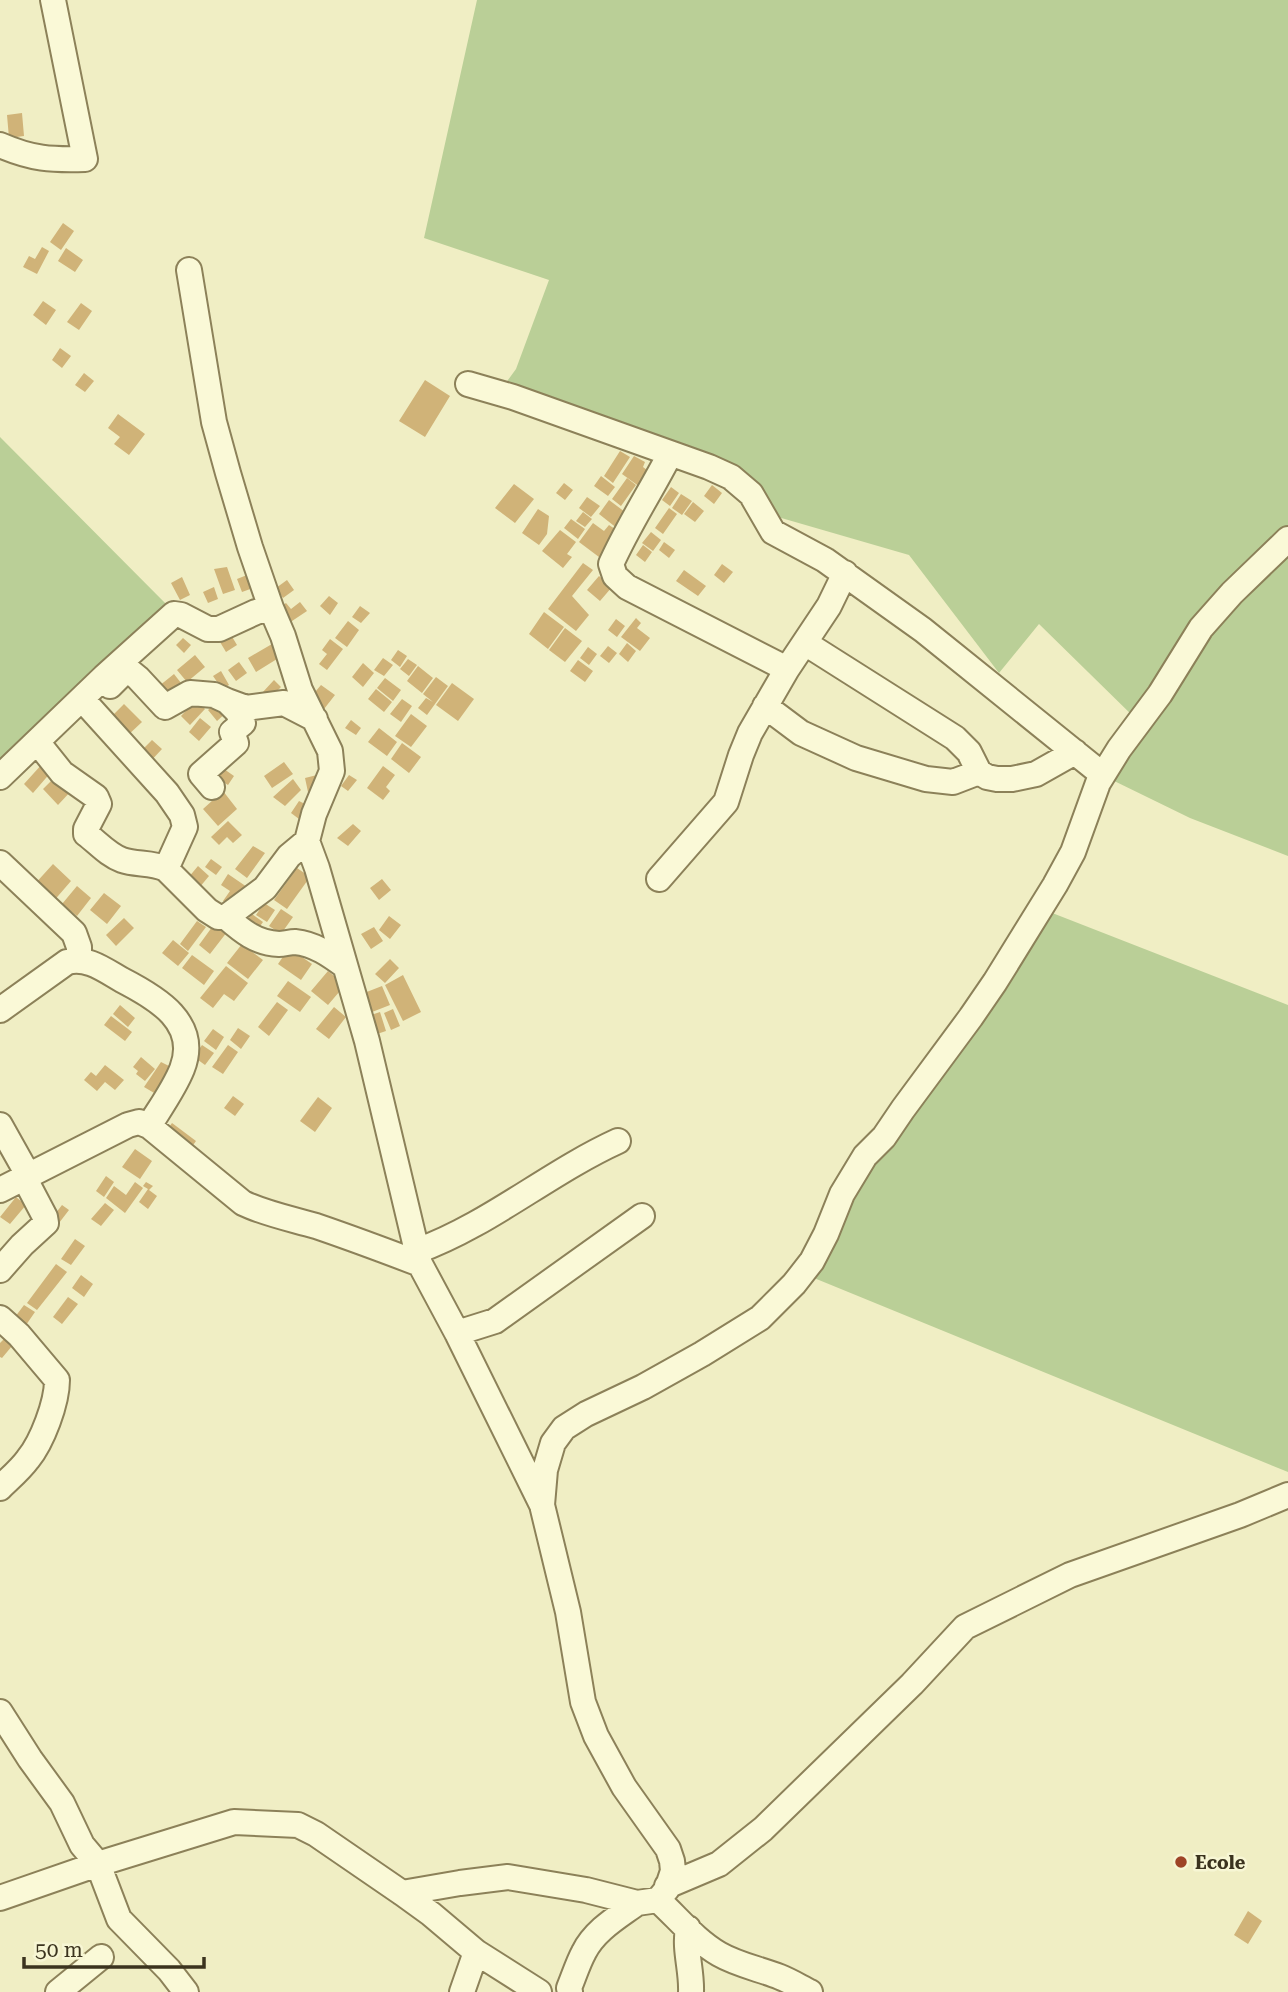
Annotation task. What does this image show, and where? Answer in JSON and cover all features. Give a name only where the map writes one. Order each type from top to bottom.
[{"type":"street","points":[[0,145],[47,160],[85,159],[53,0]]},
{"type":"street","points":[[189,270],[214,422],[250,547],[300,690],[330,751],[332,771],[314,814],[307,841],[367,1041],[418,1257],[542,1505],[568,1612],[583,1702],[596,1736],[624,1787],[668,1849],[673,1871],[654,1896]]},
{"type":"street","points":[[468,384],[545,408],[731,477],[751,494],[773,532],[845,573],[923,630],[1103,775]]},
{"type":"street","points":[[670,454],[628,527],[611,564],[615,576],[627,587],[787,669]]},
{"type":"street","points":[[542,1505],[545,1470],[553,1443],[564,1428],[586,1414],[667,1374],[760,1318],[794,1284],[812,1261],[842,1194],[865,1156],[884,1137],[971,1017],[1055,885],[1073,852],[1098,783],[1119,749],[1160,694],[1201,628],[1288,538]]},
{"type":"street","points":[[659,880],[726,802],[750,733],[828,606],[845,573]]},
{"type":"street","points":[[0,778],[174,614],[208,629],[219,629],[271,608]]},
{"type":"street","points":[[805,643],[955,738],[968,752],[979,772],[987,777],[1012,779],[1036,774],[1075,752]]},
{"type":"street","points":[[82,699],[96,698],[127,669],[165,707],[190,693],[214,695],[246,708],[284,703],[315,719]]},
{"type":"street","points":[[82,699],[167,793],[182,814],[185,827],[166,869]]},
{"type":"street","points":[[212,787],[201,774],[236,743],[232,732],[243,723],[227,701]]},
{"type":"street","points":[[765,706],[801,733],[856,758],[926,779],[953,782],[979,772]]},
{"type":"street","points":[[38,743],[62,773],[96,797],[99,804],[86,834],[122,860],[159,865],[166,869],[218,918],[226,916],[265,888],[289,856],[307,841]]},
{"type":"street","points":[[0,863],[74,933],[79,947],[79,960]]},
{"type":"street","points":[[226,916],[242,931],[260,942],[294,942],[321,949],[345,965]]},
{"type":"street","points":[[4,1000],[67,962],[79,960],[95,965],[154,997],[175,1016],[184,1032],[186,1054],[182,1070],[149,1126]]},
{"type":"street","points":[[0,1190],[128,1125],[139,1122],[149,1126],[243,1203],[258,1210],[418,1257]]},
{"type":"street","points":[[0,1125],[46,1217],[46,1223],[0,1270]]},
{"type":"street","points":[[418,1257],[586,1156],[618,1141]]},
{"type":"street","points":[[457,1333],[495,1321],[642,1216]]},
{"type":"street","points":[[0,1318],[19,1335],[57,1380],[55,1397],[44,1429],[29,1459],[0,1488]]},
{"type":"street","points":[[570,1992],[569,1988],[584,1951],[610,1922],[654,1896],[719,1864],[763,1829],[912,1684],[965,1627],[1070,1575],[1240,1515],[1288,1495]]},
{"type":"street","points":[[0,1712],[62,1804],[82,1845],[98,1864],[119,1919],[169,1970],[186,1992]]},
{"type":"street","points":[[0,1898],[234,1822],[298,1825],[316,1834],[431,1914],[476,1952],[538,1992]]},
{"type":"street","points":[[402,1894],[509,1877],[586,1890],[654,1896],[695,1937],[718,1953],[810,1992]]},
{"type":"street","points":[[688,1928],[686,1944],[691,1992]]},
{"type":"street","points":[[462,1992],[476,1952]]},
{"type":"street","points":[[58,1992],[101,1958]]},
{"type":"green space","points":[[477,0],[1288,0],[1288,856],[1190,818],[1106,777],[1138,721],[1039,624],[999,673],[909,555],[771,515],[725,480],[505,384],[516,369],[549,280],[424,238]]},
{"type":"green space","points":[[0,437],[172,610],[0,767]]},
{"type":"green space","points":[[1042,909],[1288,1005],[1288,1472],[814,1278],[843,1198]]},
{"type":"building","points":[[22,113],[24,136],[9,138],[7,115]]},
{"type":"building","points":[[63,223],[74,231],[61,250],[50,242]]},
{"type":"building","points":[[42,247],[49,251],[37,274],[23,267],[29,256],[35,259]]},
{"type":"building","points":[[66,248],[83,260],[75,272],[58,261]]},
{"type":"building","points":[[43,301],[56,310],[46,325],[33,315]]},
{"type":"building","points":[[81,303],[92,311],[79,330],[67,322]]},
{"type":"building","points":[[60,348],[71,356],[62,368],[52,360]]},
{"type":"building","points":[[84,373],[94,381],[85,392],[75,385]]},
{"type":"building","points":[[425,380],[450,396],[425,437],[399,421]]},
{"type":"building","points":[[118,414],[145,434],[129,455],[114,444],[120,437],[108,428]]},
{"type":"building","points":[[620,451],[630,457],[613,483],[604,476]]},
{"type":"building","points":[[634,456],[645,462],[643,467],[651,473],[640,487],[622,474]]},
{"type":"building","points":[[601,476],[615,487],[608,496],[594,486]]},
{"type":"building","points":[[627,478],[636,485],[621,506],[612,499]]},
{"type":"building","points":[[564,483],[573,490],[565,500],[556,493]]},
{"type":"building","points":[[514,484],[534,499],[515,523],[495,508]]},
{"type":"building","points":[[712,485],[722,493],[714,504],[704,496]]},
{"type":"building","points":[[671,487],[679,493],[670,506],[662,500]]},
{"type":"building","points":[[681,494],[692,501],[682,515],[672,508]]},
{"type":"building","points":[[587,497],[600,506],[591,517],[579,508]]},
{"type":"building","points":[[609,500],[629,515],[618,529],[599,514]]},
{"type":"building","points":[[693,502],[704,511],[695,522],[684,514]]},
{"type":"building","points":[[669,508],[677,514],[663,534],[655,528]]},
{"type":"building","points":[[538,509],[549,516],[547,534],[539,545],[522,533]]},
{"type":"building","points":[[583,512],[592,519],[585,527],[576,521]]},
{"type":"building","points":[[571,519],[585,529],[578,539],[564,528]]},
{"type":"building","points":[[593,523],[604,531],[609,525],[618,531],[599,557],[579,542]]},
{"type":"building","points":[[560,530],[576,542],[567,554],[572,557],[563,568],[542,551]]},
{"type":"building","points":[[651,532],[661,540],[653,551],[642,543]]},
{"type":"building","points":[[664,542],[675,550],[669,558],[659,550]]},
{"type":"building","points":[[643,545],[652,552],[645,562],[636,555]]},
{"type":"building","points":[[583,563],[593,570],[572,596],[589,615],[576,631],[548,609]]},
{"type":"building","points":[[722,564],[733,572],[724,583],[714,575]]},
{"type":"building","points":[[227,567],[235,590],[223,594],[214,569]]},
{"type":"building","points":[[684,570],[706,586],[698,596],[676,581]]},
{"type":"building","points":[[247,575],[253,588],[242,592],[237,579]]},
{"type":"building","points":[[599,576],[612,587],[600,601],[587,590]]},
{"type":"building","points":[[182,577],[190,595],[180,600],[171,583]]},
{"type":"building","points":[[287,580],[294,590],[283,598],[276,588]]},
{"type":"building","points":[[214,587],[218,599],[208,603],[203,592]]},
{"type":"building","points":[[329,596],[338,603],[330,615],[320,606]]},
{"type":"building","points":[[300,602],[307,611],[289,623],[279,608],[286,603],[291,609]]},
{"type":"building","points":[[360,606],[370,613],[361,623],[352,617]]},
{"type":"building","points":[[544,612],[564,627],[548,649],[529,634]]},
{"type":"building","points":[[636,618],[641,623],[637,628],[650,638],[640,651],[621,637]]},
{"type":"building","points":[[616,619],[625,626],[617,637],[608,630]]},
{"type":"building","points":[[348,621],[359,630],[347,647],[335,638]]},
{"type":"building","points":[[565,628],[582,641],[565,662],[549,650]]},
{"type":"building","points":[[231,635],[237,645],[226,652],[220,642]]},
{"type":"building","points":[[183,638],[191,645],[184,653],[176,645]]},
{"type":"building","points":[[330,639],[343,649],[327,670],[319,664],[327,654],[322,650]]},
{"type":"building","points":[[627,643],[636,651],[628,662],[619,654]]},
{"type":"building","points":[[272,644],[285,654],[256,672],[248,658]]},
{"type":"building","points":[[608,646],[617,653],[609,663],[600,656]]},
{"type":"building","points":[[588,647],[597,654],[589,665],[580,658]]},
{"type":"building","points":[[398,650],[407,656],[400,667],[391,660]]},
{"type":"building","points":[[195,655],[205,667],[187,682],[177,670]]},
{"type":"building","points":[[383,658],[393,665],[384,676],[374,670]]},
{"type":"building","points":[[408,659],[417,665],[409,676],[400,669]]},
{"type":"building","points":[[578,660],[593,671],[585,682],[570,671]]},
{"type":"building","points":[[239,662],[247,673],[236,681],[228,670]]},
{"type":"building","points":[[363,663],[374,673],[363,687],[352,677]]},
{"type":"building","points":[[418,666],[433,678],[422,693],[407,681]]},
{"type":"building","points":[[221,671],[229,685],[222,689],[213,676]]},
{"type":"building","points":[[174,674],[181,683],[167,695],[159,686]]},
{"type":"building","points":[[436,677],[448,686],[427,715],[418,708],[426,698],[433,702],[423,694]]},
{"type":"building","points":[[385,678],[401,690],[393,701],[377,688]]},
{"type":"building","points":[[274,680],[281,687],[268,700],[262,693]]},
{"type":"building","points":[[452,683],[474,699],[458,721],[436,705]]},
{"type":"building","points":[[321,685],[335,695],[324,709],[310,698]]},
{"type":"building","points":[[376,689],[392,702],[384,712],[368,699]]},
{"type":"building","points":[[402,699],[412,706],[401,722],[390,714]]},
{"type":"building","points":[[196,700],[205,709],[190,725],[181,716]]},
{"type":"building","points":[[218,702],[227,712],[217,721],[208,710]]},
{"type":"building","points":[[124,704],[142,722],[126,737],[109,719]]},
{"type":"building","points":[[411,714],[427,726],[411,747],[395,736]]},
{"type":"building","points":[[200,718],[211,727],[199,741],[189,732]]},
{"type":"building","points":[[351,720],[361,728],[356,735],[345,728]]},
{"type":"building","points":[[379,728],[397,742],[387,756],[368,742]]},
{"type":"building","points":[[152,740],[162,749],[148,764],[138,754]]},
{"type":"building","points":[[402,743],[421,757],[409,773],[391,759]]},
{"type":"building","points":[[284,762],[293,774],[272,788],[264,776]]},
{"type":"building","points":[[43,763],[52,771],[33,793],[24,784]]},
{"type":"building","points":[[383,766],[395,775],[386,787],[390,791],[383,800],[367,788]]},
{"type":"building","points":[[224,769],[234,776],[228,785],[217,778]]},
{"type":"building","points":[[57,775],[72,790],[58,805],[43,789]]},
{"type":"building","points":[[317,775],[320,789],[308,792],[305,778]]},
{"type":"building","points":[[349,775],[357,780],[348,791],[341,786]]},
{"type":"building","points":[[293,779],[301,790],[285,806],[273,797]]},
{"type":"building","points":[[223,791],[237,809],[218,826],[203,809]]},
{"type":"building","points":[[299,801],[307,805],[299,819],[291,813]]},
{"type":"building","points":[[228,821],[242,835],[233,843],[227,837],[219,845],[211,837]]},
{"type":"building","points":[[353,824],[361,831],[348,846],[337,838]]},
{"type":"building","points":[[253,846],[265,853],[247,878],[235,869]]},
{"type":"building","points":[[211,859],[222,867],[216,875],[205,867]]},
{"type":"building","points":[[53,864],[71,881],[52,903],[33,886]]},
{"type":"building","points":[[198,866],[209,876],[199,888],[188,878]]},
{"type":"building","points":[[297,868],[310,877],[287,909],[274,900]]},
{"type":"building","points":[[228,874],[247,887],[233,907],[223,901],[230,891],[221,885]]},
{"type":"building","points":[[382,879],[391,890],[379,900],[370,888]]},
{"type":"building","points":[[77,886],[91,898],[77,916],[62,904]]},
{"type":"building","points":[[104,893],[121,906],[107,924],[90,910]]},
{"type":"building","points":[[264,903],[275,910],[267,922],[256,915]]},
{"type":"building","points":[[281,909],[293,917],[281,934],[269,926]]},
{"type":"building","points":[[252,914],[263,922],[255,933],[244,924]]},
{"type":"building","points":[[389,916],[401,925],[390,939],[379,930]]},
{"type":"building","points":[[124,918],[134,928],[116,946],[106,935]]},
{"type":"building","points":[[197,921],[206,927],[188,951],[180,944]]},
{"type":"building","points":[[215,923],[227,932],[210,954],[199,945]]},
{"type":"building","points":[[374,927],[383,941],[371,949],[361,934]]},
{"type":"building","points":[[173,940],[189,953],[178,966],[162,953]]},
{"type":"building","points":[[242,944],[263,960],[248,979],[227,963]]},
{"type":"building","points":[[289,948],[312,964],[301,980],[278,964]]},
{"type":"building","points":[[192,955],[214,971],[204,985],[182,968]]},
{"type":"building","points":[[390,959],[399,968],[385,983],[375,974]]},
{"type":"building","points":[[226,966],[248,983],[234,1001],[224,994],[213,1008],[200,998]]},
{"type":"building","points":[[328,971],[345,985],[328,1005],[311,991]]},
{"type":"building","points":[[403,975],[421,1012],[403,1021],[385,985]]},
{"type":"building","points":[[288,981],[311,997],[300,1012],[277,996]]},
{"type":"building","points":[[382,986],[390,1005],[367,1014],[359,995]]},
{"type":"building","points":[[277,1002],[288,1010],[269,1036],[258,1027]]},
{"type":"building","points":[[120,1005],[135,1018],[128,1027],[113,1014]]},
{"type":"building","points":[[334,1007],[346,1017],[329,1039],[316,1029]]},
{"type":"building","points":[[393,1009],[400,1026],[391,1030],[384,1013]]},
{"type":"building","points":[[380,1012],[386,1031],[371,1036],[365,1017]]},
{"type":"building","points":[[111,1016],[132,1032],[125,1041],[104,1025]]},
{"type":"building","points":[[238,1028],[250,1036],[241,1049],[230,1040]]},
{"type":"building","points":[[213,1029],[224,1037],[216,1050],[204,1041]]},
{"type":"building","points":[[202,1045],[214,1053],[205,1065],[194,1057]]},
{"type":"building","points":[[228,1045],[238,1052],[223,1074],[212,1067]]},
{"type":"building","points":[[141,1057],[155,1069],[145,1081],[136,1074],[138,1071],[133,1067]]},
{"type":"building","points":[[161,1062],[177,1070],[161,1097],[144,1087]]},
{"type":"building","points":[[105,1065],[124,1080],[115,1090],[105,1082],[97,1091],[84,1080],[91,1072],[96,1076]]},
{"type":"building","points":[[233,1096],[244,1104],[235,1116],[224,1108]]},
{"type":"building","points":[[318,1097],[332,1108],[315,1132],[300,1121]]},
{"type":"building","points":[[172,1123],[196,1141],[186,1155],[162,1137]]},
{"type":"building","points":[[135,1149],[152,1161],[140,1179],[122,1167]]},
{"type":"building","points":[[106,1176],[114,1182],[104,1197],[96,1191]]},
{"type":"building","points":[[135,1182],[143,1188],[125,1213],[106,1198],[114,1186],[126,1195]]},
{"type":"building","points":[[146,1182],[153,1186],[149,1190],[157,1196],[148,1209],[139,1202],[148,1189],[143,1186]]},
{"type":"building","points":[[16,1197],[26,1205],[10,1224],[0,1217]]},
{"type":"building","points":[[105,1203],[114,1210],[101,1226],[91,1219]]},
{"type":"building","points":[[62,1205],[69,1210],[59,1223],[52,1218]]},
{"type":"building","points":[[75,1239],[85,1246],[71,1265],[61,1259]]},
{"type":"building","points":[[56,1264],[67,1272],[37,1310],[27,1303]]},
{"type":"building","points":[[81,1275],[93,1284],[84,1297],[72,1288]]},
{"type":"building","points":[[68,1297],[78,1304],[62,1324],[53,1317]]},
{"type":"building","points":[[24,1305],[35,1312],[26,1325],[15,1317]]},
{"type":"building","points":[[4,1339],[12,1346],[2,1358],[0,1343]]},
{"type":"building","points":[[1248,1911],[1262,1921],[1248,1944],[1234,1935]]},
{"type":"place","name":"Ecole","points":[[1181,1862]]}]
